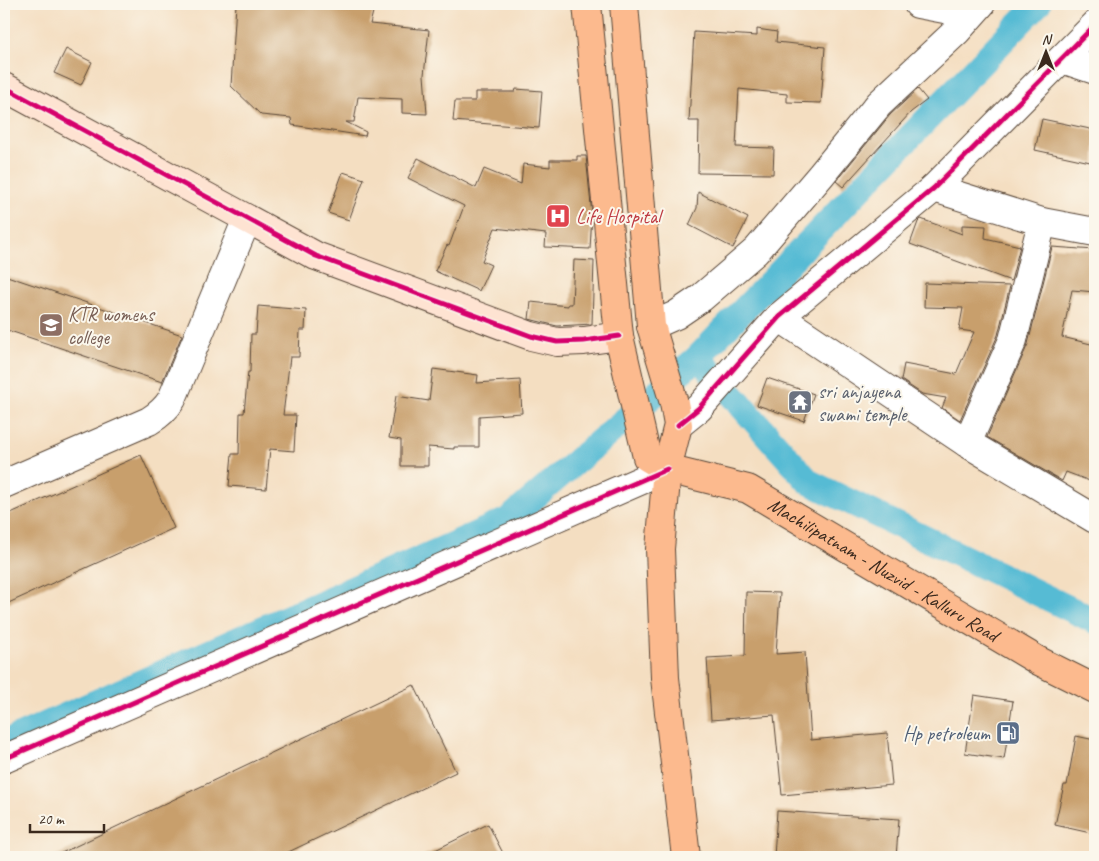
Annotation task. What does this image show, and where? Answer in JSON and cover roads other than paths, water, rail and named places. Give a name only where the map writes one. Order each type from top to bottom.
[{"type":"highway","points":[[587,4],[619,336],[647,457],[667,469]]},
{"type":"highway","points":[[624,4],[651,326],[684,412],[667,469],[660,549],[665,678],[686,857]]},
{"type":"highway","name":"Machilipatnam - Nuzvid - Kalluru Road","points":[[667,469],[748,488],[1036,660],[1095,689]]},
{"type":"street","points":[[918,4],[976,9]]},
{"type":"street","points":[[651,326],[676,315],[701,298],[756,251],[878,104],[957,31],[976,9]]},
{"type":"street","points":[[684,412],[730,373],[779,318],[934,188],[1095,26]]},
{"type":"street","points":[[1062,59],[1095,70]]},
{"type":"street","points":[[4,87],[316,256],[531,336],[557,342],[584,342],[619,336]]},
{"type":"street","points":[[934,188],[1042,222],[1095,232]]},
{"type":"street","points":[[4,484],[149,420],[159,415],[167,407],[247,219]]},
{"type":"street","points":[[967,443],[1013,340],[1042,222]]},
{"type":"street","points":[[779,318],[967,443],[1095,519]]},
{"type":"street","points":[[4,759],[667,469]]},
{"type":"waterway","points":[[4,743],[508,520],[698,357],[1038,4]]},
{"type":"waterway","points":[[698,357],[809,482],[1095,621]]},
{"type":"place","name":"Life Hospital","points":[[558,216]]},
{"type":"place","name":"KTR womens college","points":[[51,325]]},
{"type":"place","name":"sri anjayena swami temple","points":[[800,402]]},
{"type":"place","name":"Hp petroleum","points":[[1008,733]]}]
